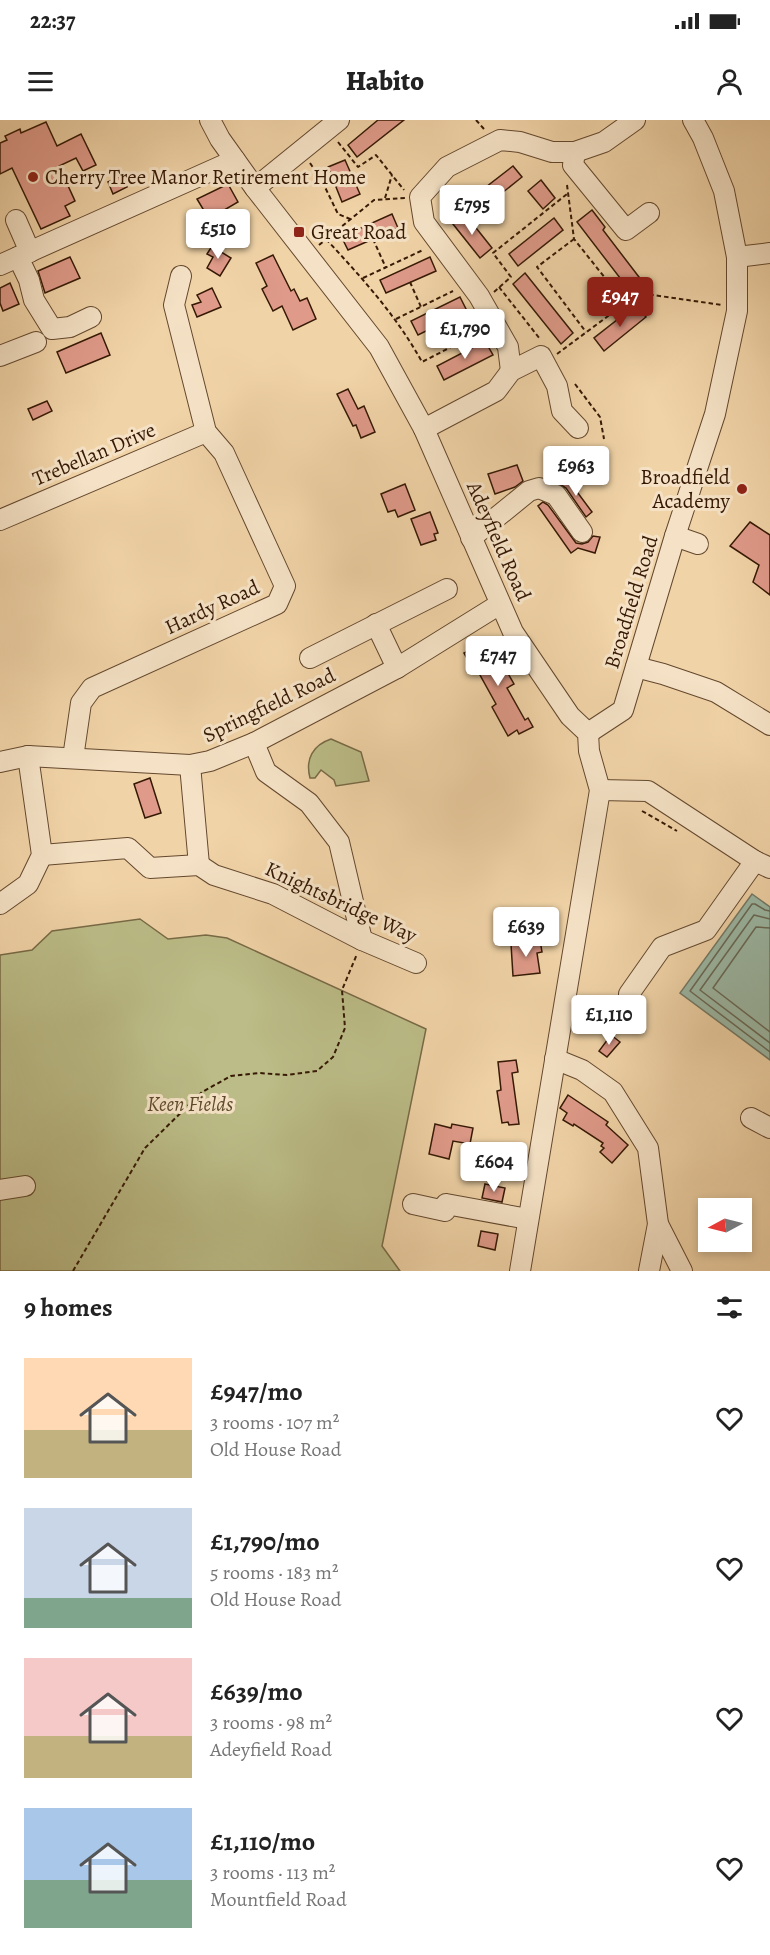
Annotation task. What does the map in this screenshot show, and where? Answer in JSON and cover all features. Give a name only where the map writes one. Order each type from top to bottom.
[{"type":"street","name":"Adeyfield Road","points":[[210,120],[255,188],[379,347],[424,429],[513,632],[570,716],[588,732]]},
{"type":"street","points":[[511,371],[508,347],[469,283],[424,222],[420,197],[447,167],[500,140],[520,142],[552,152],[575,152],[604,142],[635,120]]},
{"type":"street","name":"Broadfield Road","points":[[588,732],[624,710],[675,536],[715,414],[736,307],[737,257],[724,191],[703,138],[693,120]]},
{"type":"street","points":[[255,188],[334,123]]},
{"type":"street","points":[[575,152],[573,165],[627,230],[649,213]]},
{"type":"street","points":[[0,265],[235,160]]},
{"type":"street","points":[[16,220],[34,300],[52,329],[70,327],[91,317]]},
{"type":"street","points":[[737,257],[770,253]]},
{"type":"street","points":[[181,276],[174,305],[206,432]]},
{"type":"street","points":[[0,356],[36,342]]},
{"type":"street","points":[[424,429],[496,391],[511,371],[541,356],[557,386],[562,411],[578,428]]},
{"type":"street","name":"Trebellan Drive","points":[[0,520],[206,432]]},
{"type":"street","name":"Hardy Road","points":[[74,758],[81,703],[92,688],[276,604],[285,586],[224,453],[206,432]]},
{"type":"street","points":[[471,538],[529,491],[539,488],[556,495],[582,532]]},
{"type":"street","points":[[675,536],[698,544]]},
{"type":"street","points":[[310,657],[447,588]]},
{"type":"street","name":"Springfield Road","points":[[0,762],[28,756],[190,765],[210,761],[254,743],[397,668],[500,604]]},
{"type":"street","points":[[376,624],[397,668]]},
{"type":"street","points":[[636,667],[716,692],[770,724]]},
{"type":"street","points":[[520,1271],[600,790],[589,752],[588,732]]},
{"type":"street","points":[[254,743],[266,772],[309,803],[339,842],[362,940]]},
{"type":"street","points":[[0,904],[28,884],[42,855],[28,756]]},
{"type":"street","points":[[42,855],[128,848],[150,868],[199,865],[190,765]]},
{"type":"street","points":[[600,790],[648,792],[763,865],[706,930],[662,947],[629,994]]},
{"type":"street","name":"Knightsbridge Way","points":[[199,865],[214,875],[273,894],[362,940],[416,963]]},
{"type":"street","points":[[555,1059],[582,1070],[613,1092],[648,1148],[658,1224],[649,1271]]},
{"type":"street","points":[[751,1118],[770,1128]]},
{"type":"street","points":[[0,1190],[25,1186]]},
{"type":"street","points":[[413,1204],[445,1211],[446,1204],[528,1220]]},
{"type":"street","points":[[658,1224],[682,1271]]},
{"type":"path","points":[[307,255],[374,200],[410,197],[376,155],[358,167],[334,123]]},
{"type":"path","points":[[302,150],[322,181],[338,214],[350,219]]},
{"type":"path","points":[[384,199],[392,175]]},
{"type":"path","points":[[567,183],[574,239],[624,303]]},
{"type":"path","points":[[491,294],[511,277],[493,253],[568,194]]},
{"type":"path","points":[[326,239],[396,319],[422,362],[495,325]]},
{"type":"path","points":[[374,239],[386,267]]},
{"type":"path","points":[[574,239],[537,267],[586,332]]},
{"type":"path","points":[[362,278],[440,243]]},
{"type":"path","points":[[410,282],[421,307]]},
{"type":"path","points":[[396,319],[469,283]]},
{"type":"path","points":[[500,287],[540,339]]},
{"type":"path","points":[[545,363],[639,293],[736,307]]},
{"type":"path","points":[[440,324],[451,347]]},
{"type":"path","points":[[573,382],[600,417],[604,439]]},
{"type":"path","points":[[74,1271],[145,1148],[202,1092],[231,1076],[259,1073],[287,1075],[317,1071],[333,1057],[345,1028],[342,990],[362,940]]},
{"type":"green space","points":[[331,739],[361,752],[369,781],[336,786],[334,780],[321,770],[315,778],[310,778],[309,765],[312,754],[319,745]]},
{"type":"green space","name":"Keen Fields","points":[[140,919],[168,939],[206,935],[227,938],[426,1029],[382,1246],[400,1271],[0,1271],[0,955],[32,950],[52,931]]},
{"type":"water","points":[[752,894],[770,907],[770,1060],[680,993]]},
{"type":"building","points":[[378,120],[404,120],[357,157],[348,145]]},
{"type":"building","name":"Cherry Tree Manor Retirement Home","points":[[46,122],[57,146],[81,134],[96,165],[83,171],[76,158],[59,166],[75,201],[65,206],[70,216],[41,229],[12,168],[0,174],[0,143],[7,140],[5,136],[20,129],[21,133]]},
{"type":"building","points":[[345,160],[360,194],[342,202],[328,167]]},
{"type":"building","points":[[513,166],[522,177],[477,213],[468,201]]},
{"type":"building","points":[[121,176],[127,187],[113,194],[108,182]]},
{"type":"building","points":[[541,180],[555,198],[543,209],[528,191]]},
{"type":"building","points":[[228,184],[238,202],[209,219],[197,199]]},
{"type":"building","points":[[592,210],[605,227],[603,230],[642,281],[630,291],[577,222]]},
{"type":"building","points":[[392,214],[398,228],[348,250],[341,236],[351,232],[354,235],[356,234],[354,231]]},
{"type":"building","points":[[465,214],[492,248],[480,258],[453,224]]},
{"type":"building","points":[[554,218],[563,230],[518,266],[509,254]]},
{"type":"building","points":[[214,243],[223,248],[221,252],[231,258],[220,276],[207,268],[213,257],[207,254]]},
{"type":"building","points":[[273,255],[291,291],[294,289],[300,301],[307,298],[316,319],[293,330],[282,306],[273,311],[262,289],[267,286],[256,263]]},
{"type":"building","points":[[70,257],[80,278],[45,293],[38,271]]},
{"type":"building","points":[[430,257],[436,271],[386,293],[380,280]]},
{"type":"building","points":[[525,273],[573,333],[561,344],[513,284]]},
{"type":"building","points":[[10,283],[19,304],[3,311],[0,303],[0,288]]},
{"type":"building","points":[[212,288],[221,307],[197,317],[192,305],[201,302],[197,295]]},
{"type":"building","points":[[460,297],[467,311],[418,335],[411,321]]},
{"type":"building","points":[[636,305],[646,317],[604,351],[594,338]]},
{"type":"building","points":[[101,333],[110,355],[66,373],[57,352]]},
{"type":"building","points":[[485,341],[493,355],[444,380],[437,366]]},
{"type":"building","points":[[348,389],[358,409],[364,406],[375,432],[361,438],[356,425],[353,426],[337,394]]},
{"type":"building","points":[[47,401],[52,411],[33,420],[28,409]]},
{"type":"building","points":[[568,448],[599,451],[596,474],[566,471]]},
{"type":"building","points":[[517,465],[523,481],[515,487],[495,494],[488,474]]},
{"type":"building","points":[[566,477],[592,512],[586,517],[566,488],[558,483]]},
{"type":"building","points":[[405,484],[415,510],[398,517],[395,510],[388,512],[381,494]]},
{"type":"building","points":[[543,502],[548,505],[576,543],[588,542],[593,536],[600,537],[595,553],[578,548],[571,553],[538,506]]},
{"type":"building","points":[[430,512],[438,533],[434,534],[436,540],[421,545],[411,519]]},
{"type":"building","points":[[750,522],[770,535],[770,595],[753,582],[759,565],[730,546]]},
{"type":"building","points":[[489,640],[514,684],[507,688],[525,720],[528,718],[533,727],[519,734],[517,730],[508,736],[492,707],[496,704],[476,668],[473,669],[464,653]]},
{"type":"building","points":[[150,778],[161,813],[145,818],[134,784]]},
{"type":"building","points":[[540,940],[542,952],[537,953],[540,973],[513,976],[511,944]]},
{"type":"building","points":[[611,1035],[620,1042],[607,1057],[599,1051]]},
{"type":"building","points":[[516,1060],[518,1072],[512,1073],[519,1124],[509,1125],[508,1122],[502,1123],[497,1091],[501,1090],[498,1062]]},
{"type":"building","points":[[568,1095],[608,1122],[606,1125],[628,1145],[612,1163],[600,1152],[604,1148],[601,1146],[603,1143],[574,1124],[573,1126],[563,1120],[567,1113],[560,1108]]},
{"type":"building","points":[[435,1124],[451,1128],[452,1124],[473,1128],[470,1144],[453,1141],[449,1159],[429,1154]]},
{"type":"building","points":[[485,1184],[505,1188],[502,1202],[482,1198]]},
{"type":"building","points":[[481,1231],[498,1234],[495,1250],[478,1246]]},
{"type":"place","name":"Cherry Tree Manor Retirement Home","points":[[33,177]]},
{"type":"place","name":"Great Road","points":[[299,232]]},
{"type":"place","name":"Broadfield Academy","points":[[742,489]]}]
